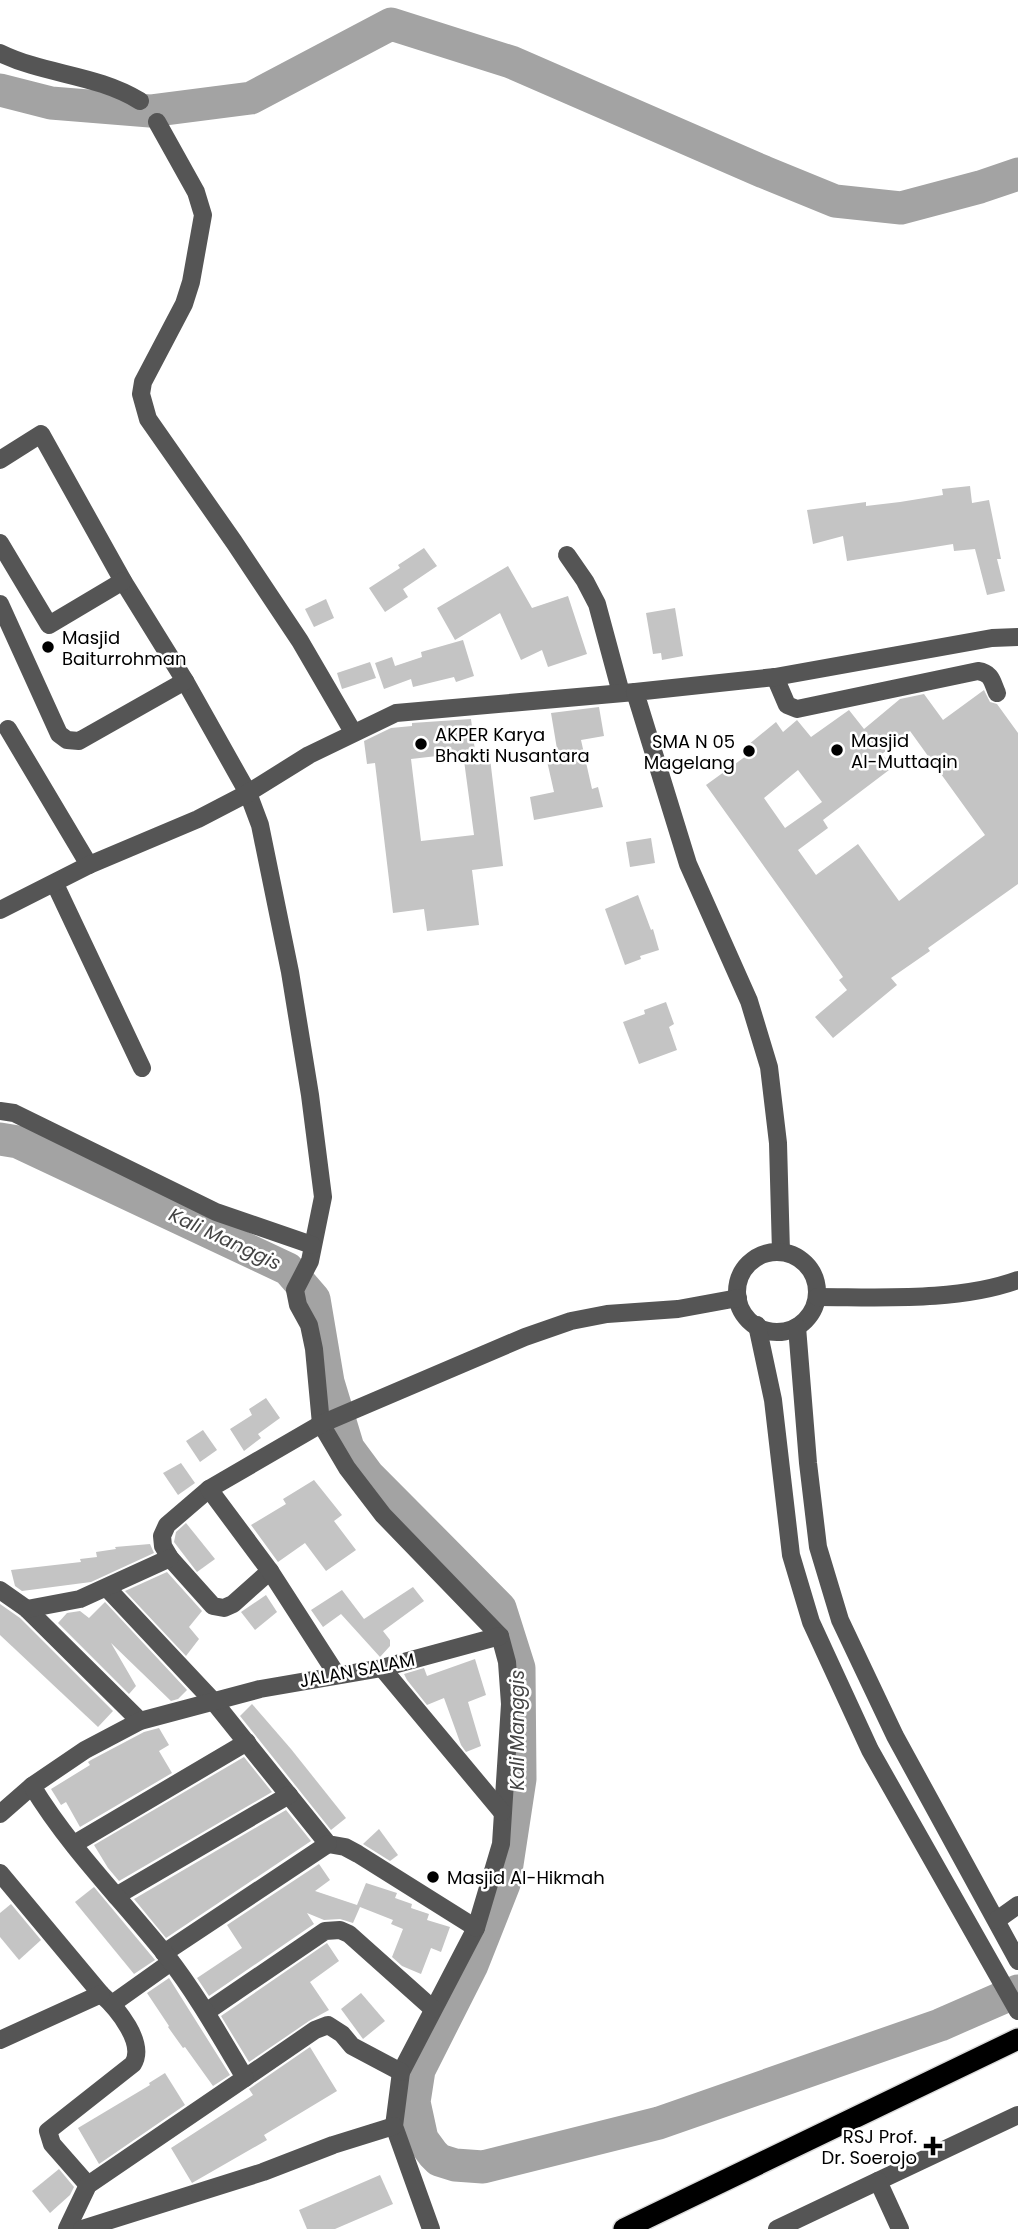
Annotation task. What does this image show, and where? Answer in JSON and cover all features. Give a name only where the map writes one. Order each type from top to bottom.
[{"type":"highway","points":[[625,2229],[1018,2039]]},
{"type":"street","points":[[0,53],[19,62],[107,84],[140,101]]},
{"type":"street","points":[[157,122],[196,192],[203,215],[191,282],[184,304],[143,382],[142,406],[156,433],[300,641],[353,732]]},
{"type":"street","points":[[0,460],[41,434],[248,793],[260,825],[290,972],[323,1197],[311,1253],[295,1290],[298,1305],[309,1325],[323,1423],[347,1468],[383,1515],[500,1636],[507,1662],[510,1704],[501,1844],[476,1928],[401,2072],[394,2126],[431,2229]]},
{"type":"street","points":[[0,543],[49,625],[123,580]]},
{"type":"street","points":[[567,555],[597,604],[688,864],[749,1001],[769,1068],[778,1143],[781,1252]]},
{"type":"street","points":[[0,604],[59,734],[67,740],[79,741],[185,681]]},
{"type":"street","points":[[0,910],[89,865],[198,818],[248,793],[309,755],[396,713],[775,677],[992,638],[1018,637]]},
{"type":"street","points":[[775,677],[787,705],[797,709],[978,671],[990,676],[997,693]]},
{"type":"street","points":[[8,729],[89,865]]},
{"type":"street","points":[[55,884],[142,1068]]},
{"type":"street","points":[[0,1111],[14,1113],[216,1212],[311,1253]]},
{"type":"street","points":[[781,1252],[804,1262],[817,1284],[817,1297],[814,1309],[807,1319],[797,1327],[777,1331],[757,1325],[748,1318],[738,1298],[741,1275],[748,1265],[768,1253],[781,1252]]},
{"type":"street","points":[[817,1297],[918,1297],[1001,1286],[1018,1280]]},
{"type":"street","points":[[270,1571],[233,1604],[224,1608],[213,1606],[170,1558],[163,1546],[162,1536],[167,1525],[209,1489],[323,1423],[525,1337],[571,1321],[607,1314],[678,1309],[738,1298]]},
{"type":"street","points":[[757,1325],[773,1401],[790,1555],[811,1622],[870,1750],[1017,2009]]},
{"type":"street","points":[[797,1327],[809,1475],[818,1547],[840,1620],[890,1725],[1018,1961]]},
{"type":"street","points":[[209,1489],[270,1571],[337,1675]]},
{"type":"street","points":[[27,1609],[80,1599],[170,1558]]},
{"type":"street","points":[[107,1588],[214,1702],[328,1844],[345,1847],[358,1854],[476,1928]]},
{"type":"street","points":[[0,1590],[27,1609],[140,1721]]},
{"type":"street","name":"JALAN SALAM","points":[[0,1814],[32,1786],[85,1750],[140,1721],[260,1689],[382,1668],[500,1636]]},
{"type":"street","points":[[382,1668],[502,1812]]},
{"type":"street","points":[[74,1844],[247,1742]]},
{"type":"street","points":[[32,1786],[74,1844],[167,1957],[206,2012],[245,2078]]},
{"type":"street","points":[[116,1896],[289,1795]]},
{"type":"street","points":[[924,1846],[946,1829]]},
{"type":"street","points":[[0,2040],[106,1999],[328,1844]]},
{"type":"street","points":[[0,1873],[106,1999],[136,2041],[138,2052],[133,2064],[48,2131],[52,2144],[88,2185]]},
{"type":"street","points":[[997,1920],[1018,1905]]},
{"type":"street","points":[[206,2012],[325,1931],[332,1929],[349,1934],[433,2009]]},
{"type":"street","points":[[67,2229],[88,2185],[315,2030],[328,2025],[342,2034],[352,2046],[401,2072]]},
{"type":"street","points":[[777,2229],[1018,2115]]},
{"type":"street","points":[[82,2229],[263,2172],[333,2145],[394,2126]]},
{"type":"street","points":[[878,2181],[900,2229]]},
{"type":"building","points":[[970,486],[972,503],[989,500],[1001,559],[997,559],[1005,591],[987,595],[975,549],[954,551],[953,544],[847,561],[843,536],[813,544],[807,510],[866,502],[866,506],[900,502],[943,495],[942,489]]},
{"type":"building","points":[[424,548],[437,566],[403,589],[408,597],[385,612],[369,588]]},
{"type":"building","points":[[508,566],[532,608],[568,596],[587,654],[548,667],[542,650],[521,660],[500,613],[455,640],[437,608]]},
{"type":"building","points":[[326,599],[334,618],[314,627],[305,609]]},
{"type":"building","points":[[675,608],[683,656],[662,660],[661,653],[653,654],[646,613]]},
{"type":"building","points":[[463,640],[474,676],[456,682],[454,677],[413,687],[411,679],[384,689],[375,663],[392,657],[395,666],[422,657],[421,652]]},
{"type":"building","points":[[370,662],[376,678],[342,689],[337,673]]},
{"type":"building","points":[[984,690],[990,702],[997,704],[1018,733],[1018,884],[928,948],[930,951],[891,978],[897,985],[833,1038],[815,1017],[847,990],[839,980],[843,977],[706,785],[753,751],[748,745],[776,722],[783,732],[797,720],[811,737],[849,710],[864,729],[900,699],[924,694],[943,720]],"holes":[[[910,731],[985,835],[899,901],[858,844],[816,875],[798,850],[828,828],[823,820],[893,767],[882,754]],[[798,770],[822,802],[785,828],[764,798]]]},
{"type":"building","points":[[599,707],[604,736],[581,740],[592,789],[598,787],[603,807],[534,820],[530,797],[554,792],[545,752],[557,749],[551,713]]},
{"type":"building","points":[[471,719],[475,751],[463,753],[489,750],[503,866],[472,870],[479,925],[427,931],[424,909],[393,913],[375,763],[367,764],[364,741],[391,728],[412,726],[412,723]],"holes":[[[463,753],[474,835],[421,841],[411,759]]]},
{"type":"building","points":[[651,838],[655,863],[630,867],[626,842]]},
{"type":"building","points":[[638,895],[659,950],[640,956],[641,959],[625,965],[605,909]]},
{"type":"building","points":[[666,1002],[674,1024],[669,1027],[677,1050],[639,1064],[623,1022]]},
{"type":"building","points":[[266,1398],[280,1418],[258,1434],[261,1438],[244,1451],[230,1429],[252,1415],[249,1409]]},
{"type":"building","points":[[203,1430],[217,1450],[200,1462],[186,1441]]},
{"type":"building","points":[[181,1463],[195,1483],[178,1495],[163,1473]]},
{"type":"building","points":[[314,1480],[342,1515],[334,1521],[356,1550],[326,1571],[305,1543],[278,1562],[251,1525],[286,1504],[283,1499]]},
{"type":"building","points":[[186,1523],[215,1559],[197,1572],[174,1542],[176,1532]]},
{"type":"building","points":[[150,1544],[154,1553],[91,1582],[22,1591],[15,1586],[11,1570],[81,1562],[80,1559],[97,1557],[96,1552],[116,1549],[115,1547]]},
{"type":"building","points":[[167,1572],[202,1611],[189,1627],[199,1639],[186,1656],[125,1591]]},
{"type":"building","points":[[413,1587],[424,1601],[383,1631],[390,1640],[390,1646],[380,1657],[341,1614],[323,1627],[311,1610],[342,1590],[364,1619]]},
{"type":"building","points":[[266,1595],[277,1612],[255,1630],[241,1612]]},
{"type":"building","points":[[105,1602],[187,1690],[178,1699],[171,1701],[111,1643],[136,1686],[129,1694],[58,1623],[67,1613],[80,1611],[89,1618]]},
{"type":"building","points":[[0,1604],[20,1618],[113,1711],[98,1727],[0,1635]]},
{"type":"building","points":[[475,1659],[486,1695],[468,1702],[481,1746],[466,1752],[444,1698],[427,1705],[404,1674],[424,1668],[427,1676]]},
{"type":"building","points":[[252,1704],[346,1818],[331,1830],[240,1716]]},
{"type":"building","points":[[159,1728],[169,1745],[159,1751],[172,1773],[80,1827],[66,1802],[61,1805],[51,1789],[90,1765],[88,1762],[91,1760],[144,1732]]},
{"type":"building","points":[[244,1757],[272,1792],[119,1881],[94,1845]]},
{"type":"building","points":[[286,1810],[311,1841],[166,1938],[134,1899]]},
{"type":"building","points":[[379,1829],[398,1855],[390,1861],[363,1844]]},
{"type":"building","points":[[319,1864],[330,1880],[315,1891],[357,1905],[366,1883],[397,1893],[395,1898],[412,1904],[411,1908],[429,1914],[427,1920],[450,1927],[441,1952],[431,1948],[421,1974],[402,1966],[392,1957],[403,1929],[391,1924],[393,1920],[360,1907],[353,1923],[340,1919],[324,1920],[307,1913],[314,1924],[209,1996],[197,1978],[242,1948],[227,1925]]},
{"type":"building","points":[[94,1887],[155,1960],[134,1974],[75,1902]]},
{"type":"building","points":[[11,1904],[41,1940],[19,1960],[0,1937],[0,1913]]},
{"type":"building","points":[[327,1943],[339,1961],[310,1982],[329,2010],[249,2062],[221,2016]]},
{"type":"building","points":[[169,1978],[230,2075],[213,2086],[168,2027],[147,1993]]},
{"type":"building","points":[[361,1993],[385,2021],[363,2039],[341,2009]]},
{"type":"building","points":[[310,2047],[337,2091],[264,2135],[267,2140],[192,2183],[171,2148],[253,2095],[249,2089]]},
{"type":"building","points":[[165,2073],[185,2105],[99,2164],[78,2128],[150,2085],[149,2083]]},
{"type":"building","points":[[59,2169],[74,2187],[70,2195],[50,2213],[32,2191]]},
{"type":"building","points":[[380,2175],[393,2204],[335,2229],[307,2229],[299,2210]]},
{"type":"waterway","points":[[0,90],[51,103],[150,111],[251,98],[391,24],[511,62],[835,201],[901,208],[1018,174]]},
{"type":"waterway","name":"Kali Manggis","points":[[0,1139],[18,1142],[288,1269],[314,1299],[328,1382],[348,1448],[368,1475],[500,1608],[519,1668],[520,1779],[504,1884],[472,1965],[419,2070],[414,2102],[422,2139],[439,2160],[455,2165],[483,2167],[659,2123],[940,2025],[1018,1991]]},
{"type":"place","name":"Masjid Baiturrohman","points":[[48,647]]},
{"type":"place","name":"AKPER Karya Bhakti Nusantara","points":[[421,744]]},
{"type":"place","name":"Masjid Al-Muttaqin","points":[[837,750]]},
{"type":"place","name":"SMA N 05 Magelang","points":[[749,751]]},
{"type":"place","name":"Masjid Al-Hikmah","points":[[433,1877]]},
{"type":"place","name":"RSJ Prof. Dr. Soerojo","points":[[933,2146]]}]
